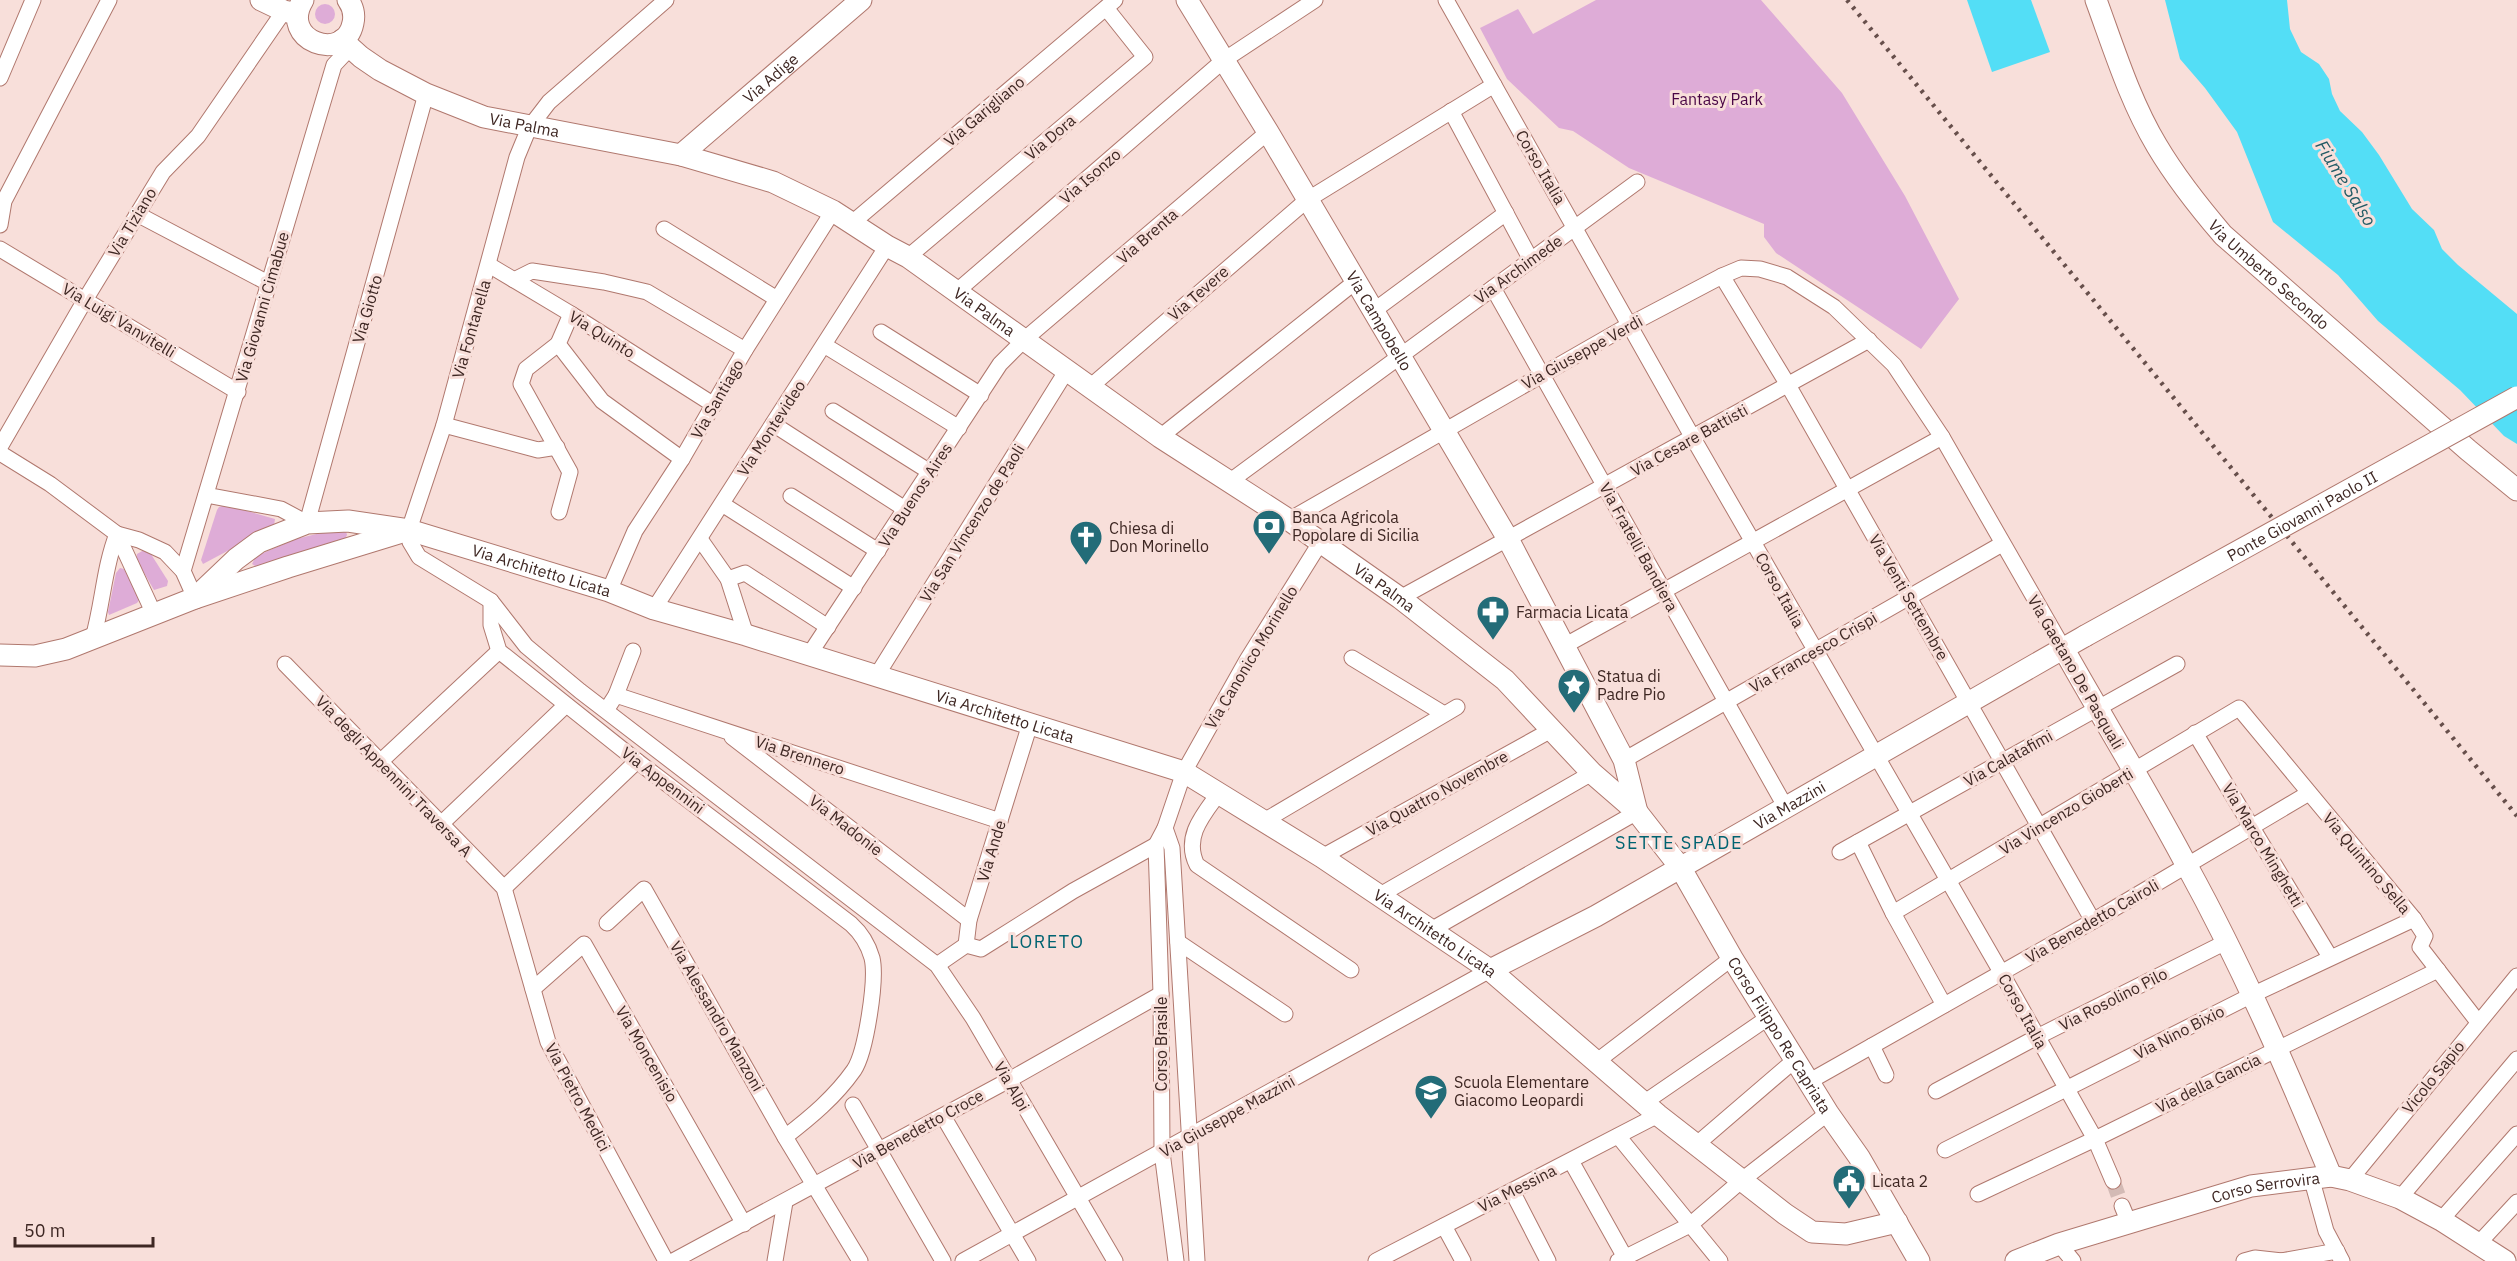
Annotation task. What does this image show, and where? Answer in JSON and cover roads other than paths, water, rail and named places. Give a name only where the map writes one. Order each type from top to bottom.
[{"type":"main road","points":[[261,0],[295,8],[297,21],[303,34],[315,43],[329,45],[346,44],[354,20],[354,12],[348,0]]},
{"type":"main road","name":"Via Campobello","points":[[1186,0],[1268,132],[1372,312],[1508,539],[1564,646]]},
{"type":"main road","name":"Via Umberto Secondo","points":[[2096,0],[2133,100],[2157,145],[2191,196],[2223,236],[2517,490]]},
{"type":"main road","name":"Via Adige","points":[[681,155],[856,1]]},
{"type":"main road","name":"Via Palma","points":[[346,44],[380,70],[426,94],[484,117],[529,128],[681,155],[773,182],[833,211],[887,246],[908,256],[1160,437],[1289,520],[1400,598],[1505,680],[1553,729]]},
{"type":"main road","name":"Ponte Giovanni Paolo II","points":[[2085,636],[2517,397]]},
{"type":"main road","name":"Via Architetto Licata","points":[[195,598],[236,559],[259,542],[307,523],[348,521],[409,530],[609,591],[654,609],[809,654],[1184,772],[1322,857],[1490,970],[1652,1108],[1785,1214],[1812,1232],[1846,1234],[1897,1222]]},
{"type":"main road","points":[[0,655],[35,656],[66,649],[195,598],[409,530]]},
{"type":"main road","name":"Via Mazzini","points":[[1490,970],[1596,916],[2085,636]]},
{"type":"main road","name":"Corso Filippo Re Capriata","points":[[1564,646],[1624,760],[1637,812]]},
{"type":"main road","name":"Via Gaetano De Pasquali","points":[[2063,648],[2187,866],[2226,942],[2278,1049],[2331,1177]]},
{"type":"main road","name":"Corso Filippo Re Capriata","points":[[1553,729],[1592,773],[1637,812],[1680,867],[1732,958],[1828,1113],[1859,1157],[1919,1261]]},
{"type":"main road","name":"Corso Serrovira","points":[[2016,1261],[2125,1215],[2251,1186],[2331,1177],[2400,1198],[2441,1220],[2505,1261]]},
{"type":"street","points":[[0,78],[32,0]]},
{"type":"street","points":[[0,225],[4,201],[109,0]]},
{"type":"street","name":"Via Fontanella","points":[[409,530],[444,425],[517,157],[529,128],[549,102],[666,0]]},
{"type":"street","name":"Corso Italia","points":[[1446,0],[1814,651],[2001,972],[2095,1139],[2113,1181]]},
{"type":"street","name":"Via Isonzo","points":[[956,292],[1224,60],[1305,2]]},
{"type":"street","name":"Via Garigliano","points":[[852,223],[1110,4]]},
{"type":"street","name":"Via Dora","points":[[908,256],[1144,57],[1110,4]]},
{"type":"street","name":"Via Tiziano","points":[[0,447],[85,300],[163,172],[198,136],[295,8]]},
{"type":"street","name":"Via Giovanni Cimabue","points":[[183,572],[334,65],[346,44]]},
{"type":"street","name":"Via Tevere","points":[[1090,387],[1306,200],[1494,85]]},
{"type":"street","name":"Via Giotto","points":[[307,523],[426,94]]},
{"type":"street","points":[[1451,111],[1531,260]]},
{"type":"street","name":"Via Brenta","points":[[1025,339],[1268,132]]},
{"type":"street","name":"Via Archimede","points":[[1229,482],[1637,182]]},
{"type":"street","name":"Via Santiago","points":[[609,591],[635,531],[682,459],[745,350],[833,211]]},
{"type":"street","points":[[1372,312],[1506,213]]},
{"type":"street","points":[[137,214],[268,283]]},
{"type":"street","points":[[664,229],[777,299]]},
{"type":"street","name":"Via Montevideo","points":[[654,609],[887,246]]},
{"type":"street","name":"Via Luigi Vanvitelli","points":[[0,249],[238,392]]},
{"type":"street","name":"Via Quinto","points":[[489,265],[714,405]]},
{"type":"street","name":"Via Gaetano De Pasquali","points":[[1722,276],[1741,268],[1760,269],[1787,277],[1834,307],[1894,365],[1942,437],[2001,544],[2063,648]]},
{"type":"street","points":[[514,280],[532,271],[604,282],[647,292],[745,350]]},
{"type":"street","name":"Via Giuseppe Verdi","points":[[1289,520],[1629,325],[1722,276]]},
{"type":"street","name":"Via Venti Settembre","points":[[1722,276],[1788,385],[2093,921]]},
{"type":"street","points":[[1160,437],[1355,282]]},
{"type":"street","name":"Via Fratelli Bandiera","points":[[1493,288],[1785,806]]},
{"type":"street","points":[[559,513],[570,472],[521,384],[526,369],[558,344],[571,314]]},
{"type":"street","points":[[881,332],[981,395]]},
{"type":"street","name":"Via Buenos Aires","points":[[809,654],[1000,364],[1025,339]]},
{"type":"street","name":"Via Cesare Battisti","points":[[1400,598],[1869,340]]},
{"type":"street","points":[[558,344],[602,401],[682,459]]},
{"type":"street","points":[[824,345],[959,428]]},
{"type":"street","name":"Via San Vincenzo de Paoli","points":[[877,675],[1066,370]]},
{"type":"street","points":[[833,411],[930,472]]},
{"type":"street","points":[[773,424],[905,509]]},
{"type":"street","points":[[444,425],[538,450],[557,447]]},
{"type":"street","points":[[1564,646],[1846,488],[1942,437]]},
{"type":"street","points":[[0,453],[50,484],[117,534],[139,540],[165,552],[183,572],[195,598]]},
{"type":"street","points":[[206,495],[280,509],[307,523]]},
{"type":"street","points":[[791,496],[878,551]]},
{"type":"street","points":[[722,504],[854,588]]},
{"type":"street","name":"Via Appennini","points":[[409,530],[410,542],[420,557],[491,601],[526,646],[580,691],[607,709],[888,930]]},
{"type":"street","points":[[117,534],[154,614]]},
{"type":"street","points":[[93,638],[101,610],[110,552],[117,534]]},
{"type":"street","points":[[700,539],[728,579],[746,635]]},
{"type":"street","name":"Via Canonico Morinello","points":[[1184,772],[1247,660],[1320,543]]},
{"type":"street","name":"Via Francesco Crispi","points":[[1624,760],[2001,544]]},
{"type":"street","points":[[728,579],[745,573],[828,627]]},
{"type":"street","points":[[380,762],[499,651],[491,625],[491,601]]},
{"type":"street","name":"Via Appennini","points":[[499,651],[850,924],[866,942],[873,960],[873,979],[866,1040],[860,1058],[855,1068],[823,1107],[785,1137]]},
{"type":"street","points":[[607,709],[616,695],[633,651]]},
{"type":"street","points":[[1264,821],[1450,711],[1352,658]]},
{"type":"street","name":"Via degli Appennini Traversa A","points":[[285,664],[504,888]]},
{"type":"street","name":"Via Calatafimi","points":[[1840,852],[2177,664]]},
{"type":"street","name":"Via Brennero","points":[[616,695],[1000,821]]},
{"type":"street","points":[[441,824],[566,705]]},
{"type":"street","name":"Via Vincenzo Gioberti","points":[[1893,913],[2239,708]]},
{"type":"street","name":"Via Quintino Sella","points":[[2239,708],[2414,919],[2426,936],[2420,947],[2478,1022]]},
{"type":"street","name":"Via Ande","points":[[966,945],[969,920],[1030,724]]},
{"type":"street","name":"Via Quattro Novembre","points":[[1322,857],[1553,729]]},
{"type":"street","name":"Via Madonie","points":[[722,730],[969,920]]},
{"type":"street","name":"Via Marco Minghetti","points":[[2196,733],[2330,957]]},
{"type":"street","points":[[504,888],[638,761]]},
{"type":"street","name":"Corso Brasile","points":[[1176,1261],[1162,1152],[1161,994],[1156,845],[1165,828],[1184,772]]},
{"type":"street","points":[[1380,895],[1592,773]]},
{"type":"street","points":[[1219,793],[1198,822],[1193,833],[1193,857],[1203,871],[1351,970]]},
{"type":"street","name":"Via Benedetto Cairoli","points":[[1810,1081],[2093,921],[2309,793]]},
{"type":"street","points":[[1431,930],[1637,812]]},
{"type":"street","name":"Corso Brasile","points":[[1165,828],[1172,848],[1189,1136]]},
{"type":"street","points":[[1858,842],[1893,913],[1944,1005]]},
{"type":"street","points":[[937,965],[966,945],[981,949],[1073,891],[1156,845]]},
{"type":"street","name":"Via Pietro Medici","points":[[504,888],[548,1042],[666,1261]]},
{"type":"street","name":"Via Alessandro Manzoni","points":[[607,923],[644,889],[785,1137],[860,1261]]},
{"type":"street","name":"Via Nino Bixio","points":[[1945,1150],[2252,995],[2414,919]]},
{"type":"street","name":"Via Alpi","points":[[888,930],[937,965],[973,1018],[1115,1261]]},
{"type":"street","points":[[1178,942],[1285,1014]]},
{"type":"street","name":"Via Rosolino Pilo","points":[[1936,1091],[2037,1037],[2226,942]]},
{"type":"street","name":"Via Moncenisio","points":[[533,989],[584,944],[744,1224]]},
{"type":"street","points":[[1596,1062],[1732,958]]},
{"type":"street","name":"Via Giuseppe Mazzini","points":[[963,1261],[1490,970]]},
{"type":"street","name":"Via della Gancia","points":[[1978,1194],[2438,970]]},
{"type":"street","name":"Vicolo Sapio","points":[[2331,1177],[2478,1022],[2517,976]]},
{"type":"street","name":"Via Benedetto Croce","points":[[674,1261],[1009,1080],[1161,994]]},
{"type":"street","name":"Via Messina","points":[[1376,1261],[1618,1136],[1769,1017]]},
{"type":"street","points":[[1872,1046],[1886,1075]]},
{"type":"street","points":[[1697,1144],[1796,1059]]},
{"type":"street","points":[[2400,1198],[2517,1059]]},
{"type":"street","points":[[853,1105],[943,1261]]},
{"type":"street","points":[[1571,1161],[1625,1260],[1690,1225],[1742,1180],[1828,1113]]},
{"type":"street","points":[[943,1116],[1028,1261]]},
{"type":"street","points":[[2441,1220],[2517,1134]]},
{"type":"street","points":[[1189,1136],[1197,1261]]},
{"type":"street","points":[[1618,1136],[1720,1261]]},
{"type":"street","points":[[2244,1261],[2255,1258],[2282,1261],[2339,1256],[2326,1231],[2331,1177]]},
{"type":"street","points":[[1512,1191],[1548,1261]]},
{"type":"street","points":[[775,1261],[785,1202]]},
{"type":"street","points":[[2479,1243],[2517,1202]]},
{"type":"street","points":[[1443,1226],[1462,1261]]},
{"type":"street","points":[[2058,1244],[2073,1261]]},
{"type":"water","points":[[1967,0],[2031,0],[2050,52],[1992,72]]},
{"type":"water","name":"Fiume Salso","points":[[2165,0],[2287,0],[2290,29],[2301,52],[2319,64],[2329,79],[2332,94],[2340,111],[2362,132],[2379,155],[2412,209],[2434,230],[2442,249],[2517,314],[2517,444],[2504,436],[2460,390],[2378,321],[2338,275],[2273,222],[2237,132],[2205,88],[2180,59]]},
{"type":"tunnel","points":[[2113,1181],[2122,1206]]},
{"type":"railway","points":[[1847,0],[2517,816]]},
{"type":"place","name":"Banca Agricola Popolare di Sicilia","points":[[1269,555]]},
{"type":"place","name":"Chiesa di Don Morinello","points":[[1086,566]]},
{"type":"place","name":"Farmacia Licata","points":[[1493,641]]},
{"type":"place","name":"Statua di Padre Pio","points":[[1574,714]]},
{"type":"place","name":"Scuola Elementare Giacomo Leopardi","points":[[1431,1120]]},
{"type":"place","name":"Licata 2","points":[[1849,1210]]},
{"type":"district","name":"SETTE SPADE","points":[[1679,842]]},
{"type":"district","name":"LORETO","points":[[1047,941]]},
{"type":"park label","name":"Fantasy Park","points":[[1717,99]]}]
